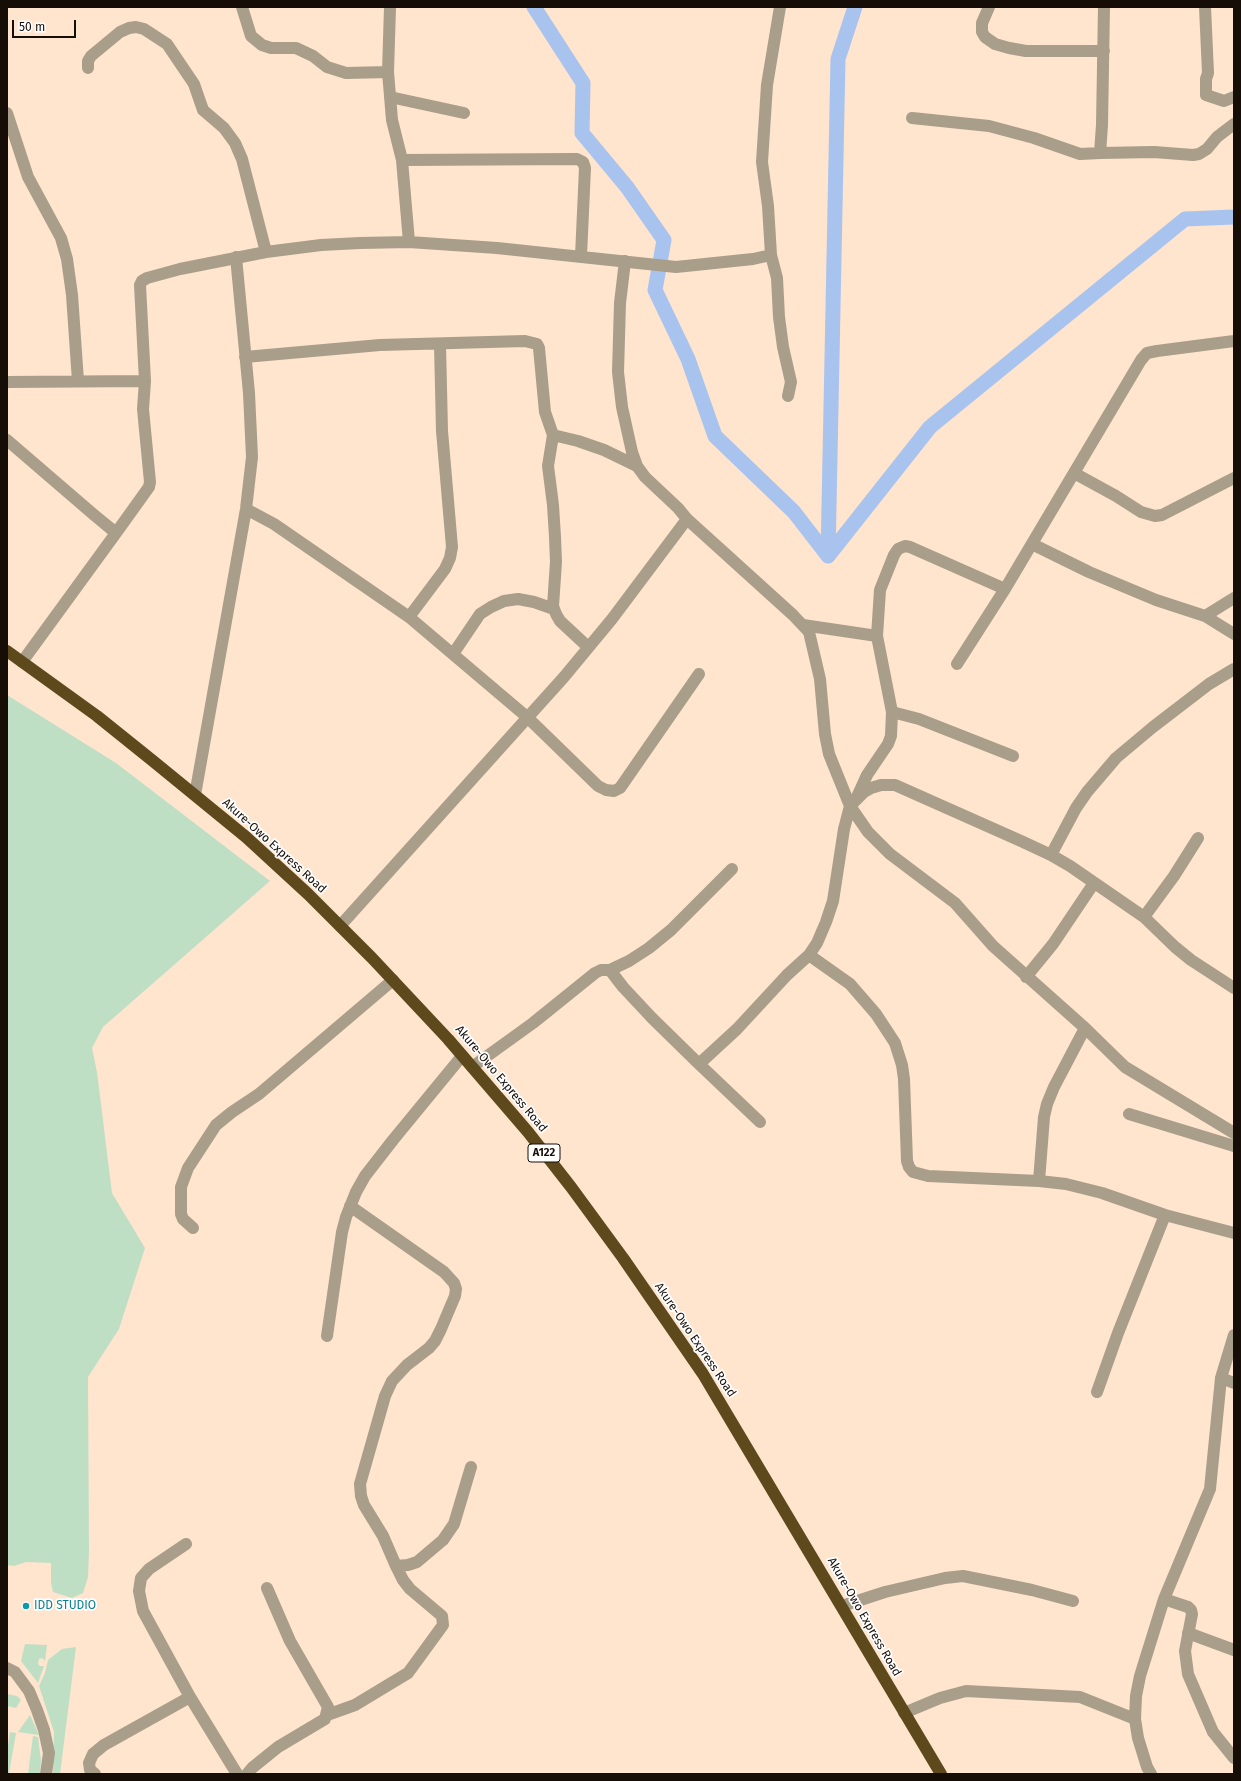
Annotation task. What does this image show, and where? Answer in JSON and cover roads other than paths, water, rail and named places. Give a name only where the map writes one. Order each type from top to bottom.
[{"type":"highway","name":"Akure-Owo Express Road","points":[[7,651],[97,716],[195,794],[246,837],[308,894],[393,980],[472,1067],[528,1132],[571,1187],[623,1258],[702,1374],[941,1774]]},
{"type":"street","points":[[242,7],[251,36],[262,45],[271,48],[296,48],[336,71],[346,73],[388,72]]},
{"type":"street","points":[[390,7],[388,72],[390,97],[392,120],[402,160],[409,242]]},
{"type":"street","points":[[780,7],[767,85],[762,162],[768,206],[771,255],[777,278],[778,317],[791,382],[788,396]]},
{"type":"street","points":[[989,7],[982,23],[982,32],[985,37],[995,44],[1026,51],[1104,51]]},
{"type":"street","points":[[1100,153],[1104,51],[1104,7]]},
{"type":"street","points":[[1205,7],[1208,74],[1206,79],[1206,95],[1224,100],[1234,97]]},
{"type":"street","points":[[88,68],[88,61],[91,56],[120,32],[129,28],[136,27],[144,29],[167,44],[194,84],[203,110],[224,128],[235,143],[242,159],[266,252]]},
{"type":"street","points":[[390,97],[464,113]]},
{"type":"street","points":[[7,113],[28,177],[61,238],[67,259],[72,295],[78,382]]},
{"type":"street","points":[[912,118],[989,126],[1034,138],[1080,154],[1154,152],[1193,155],[1199,154],[1207,149],[1217,137],[1234,124]]},
{"type":"street","points":[[402,160],[512,161],[576,159],[583,162],[586,168],[581,256]]},
{"type":"street","points":[[22,662],[149,487],[150,482],[143,409],[145,381],[140,285],[142,281],[147,278],[236,257],[321,245],[409,242],[581,256],[676,267],[753,259],[771,255]]},
{"type":"street","points":[[195,794],[246,509],[252,457],[249,393],[236,257]]},
{"type":"street","points":[[625,261],[620,303],[618,372],[622,407],[632,452],[637,466],[645,477],[673,503],[687,519],[809,632],[820,680],[825,734],[829,754],[868,832],[883,849],[955,903],[993,946],[1125,1067],[1234,1133]]},
{"type":"street","points":[[957,664],[1005,589],[1137,367],[1147,354],[1234,341]]},
{"type":"street","points":[[245,357],[380,345],[525,342],[537,344],[539,348],[542,388],[546,412],[553,435],[548,466],[555,537],[554,609],[560,621],[588,647]]},
{"type":"street","points":[[409,618],[445,569],[450,558],[452,547],[442,431],[440,344]]},
{"type":"street","points":[[7,382],[145,381]]},
{"type":"street","points":[[553,435],[585,443],[637,466]]},
{"type":"street","points":[[7,440],[116,533]]},
{"type":"street","points":[[1074,473],[1116,496],[1141,512],[1155,516],[1168,512],[1234,478]]},
{"type":"street","points":[[246,509],[274,524],[409,618],[527,717],[598,786],[606,790],[614,791],[620,788],[699,674]]},
{"type":"street","points":[[340,926],[588,647],[621,607],[687,519]]},
{"type":"street","points":[[1032,544],[1089,572],[1156,600],[1205,616],[1234,634]]},
{"type":"street","points":[[700,1064],[737,1030],[788,975],[809,955],[817,943],[826,922],[833,901],[844,829],[853,802],[867,774],[888,744],[891,736],[892,712],[877,636],[880,590],[894,555],[898,549],[905,546],[1005,589]]},
{"type":"street","points":[[1205,616],[1234,598]]},
{"type":"street","points":[[453,654],[480,614],[490,607],[504,601],[518,599],[534,602],[554,609]]},
{"type":"street","points":[[803,625],[877,636]]},
{"type":"street","points":[[1051,855],[1080,803],[1116,758],[1133,742],[1203,688],[1234,669]]},
{"type":"street","points":[[892,712],[919,719],[1013,756]]},
{"type":"street","points":[[853,802],[871,788],[881,785],[895,785],[1051,855],[1144,917],[1175,947],[1191,960],[1234,988]]},
{"type":"street","points":[[1144,917],[1174,876],[1198,838]]},
{"type":"street","points":[[472,1067],[533,1023],[596,973],[610,970],[629,961],[650,948],[671,930],[732,869]]},
{"type":"street","points":[[1026,977],[1053,944],[1094,883]]},
{"type":"street","points":[[809,955],[850,984],[876,1014],[895,1043],[902,1065],[904,1079],[907,1161],[913,1172],[928,1176],[1039,1181],[1066,1184],[1102,1193],[1165,1215],[1234,1232]]},
{"type":"street","points":[[610,970],[623,987],[652,1018],[760,1122]]},
{"type":"street","points":[[193,1228],[181,1214],[181,1187],[188,1168],[216,1125],[259,1094],[393,980]]},
{"type":"street","points":[[1039,1181],[1044,1117],[1047,1104],[1084,1028]]},
{"type":"street","points":[[327,1336],[342,1232],[350,1206],[365,1176],[405,1124],[462,1056]]},
{"type":"street","points":[[1129,1114],[1234,1146]]},
{"type":"street","points":[[327,1715],[355,1705],[408,1673],[443,1625],[442,1616],[410,1589],[403,1580],[383,1536],[360,1496],[360,1484],[387,1391],[398,1374],[435,1341],[456,1289],[454,1283],[444,1272],[350,1206]]},
{"type":"street","points":[[1097,1392],[1118,1333],[1165,1215]]},
{"type":"street","points":[[1150,1774],[1138,1738],[1135,1719],[1136,1696],[1140,1676],[1164,1599],[1210,1489],[1221,1378],[1234,1335]]},
{"type":"street","points":[[1221,1378],[1234,1383]]},
{"type":"street","points":[[396,1566],[408,1565],[417,1562],[443,1540],[454,1524],[471,1467]]},
{"type":"street","points":[[186,1544],[149,1569],[141,1578],[139,1591],[143,1611],[190,1697],[237,1774]]},
{"type":"street","points":[[842,1606],[900,1588],[945,1578],[963,1576],[1032,1590],[1073,1601]]},
{"type":"street","points":[[247,1774],[252,1768],[278,1747],[325,1719],[328,1707],[290,1641],[267,1588]]},
{"type":"street","points":[[1164,1599],[1192,1610],[1185,1661],[1193,1688],[1212,1732],[1234,1758]]},
{"type":"street","points":[[1188,1633],[1234,1650]]},
{"type":"street","points":[[7,1668],[15,1672],[29,1691],[37,1710],[44,1730],[49,1754],[46,1774]]},
{"type":"street","points":[[904,1713],[940,1698],[966,1691],[1080,1697],[1135,1719]]},
{"type":"street","points":[[95,1774],[90,1770],[89,1762],[92,1754],[104,1745],[190,1697]]},
{"type":"waterway","points":[[534,7],[583,83],[582,133],[627,187],[664,240],[655,290],[688,359],[715,436],[794,512],[828,556],[930,427],[1185,219],[1234,217]]},
{"type":"waterway","points":[[828,556],[838,59],[855,7]]},
{"type":"place","name":"IDD STUDIO","points":[[26,1606]]}]
